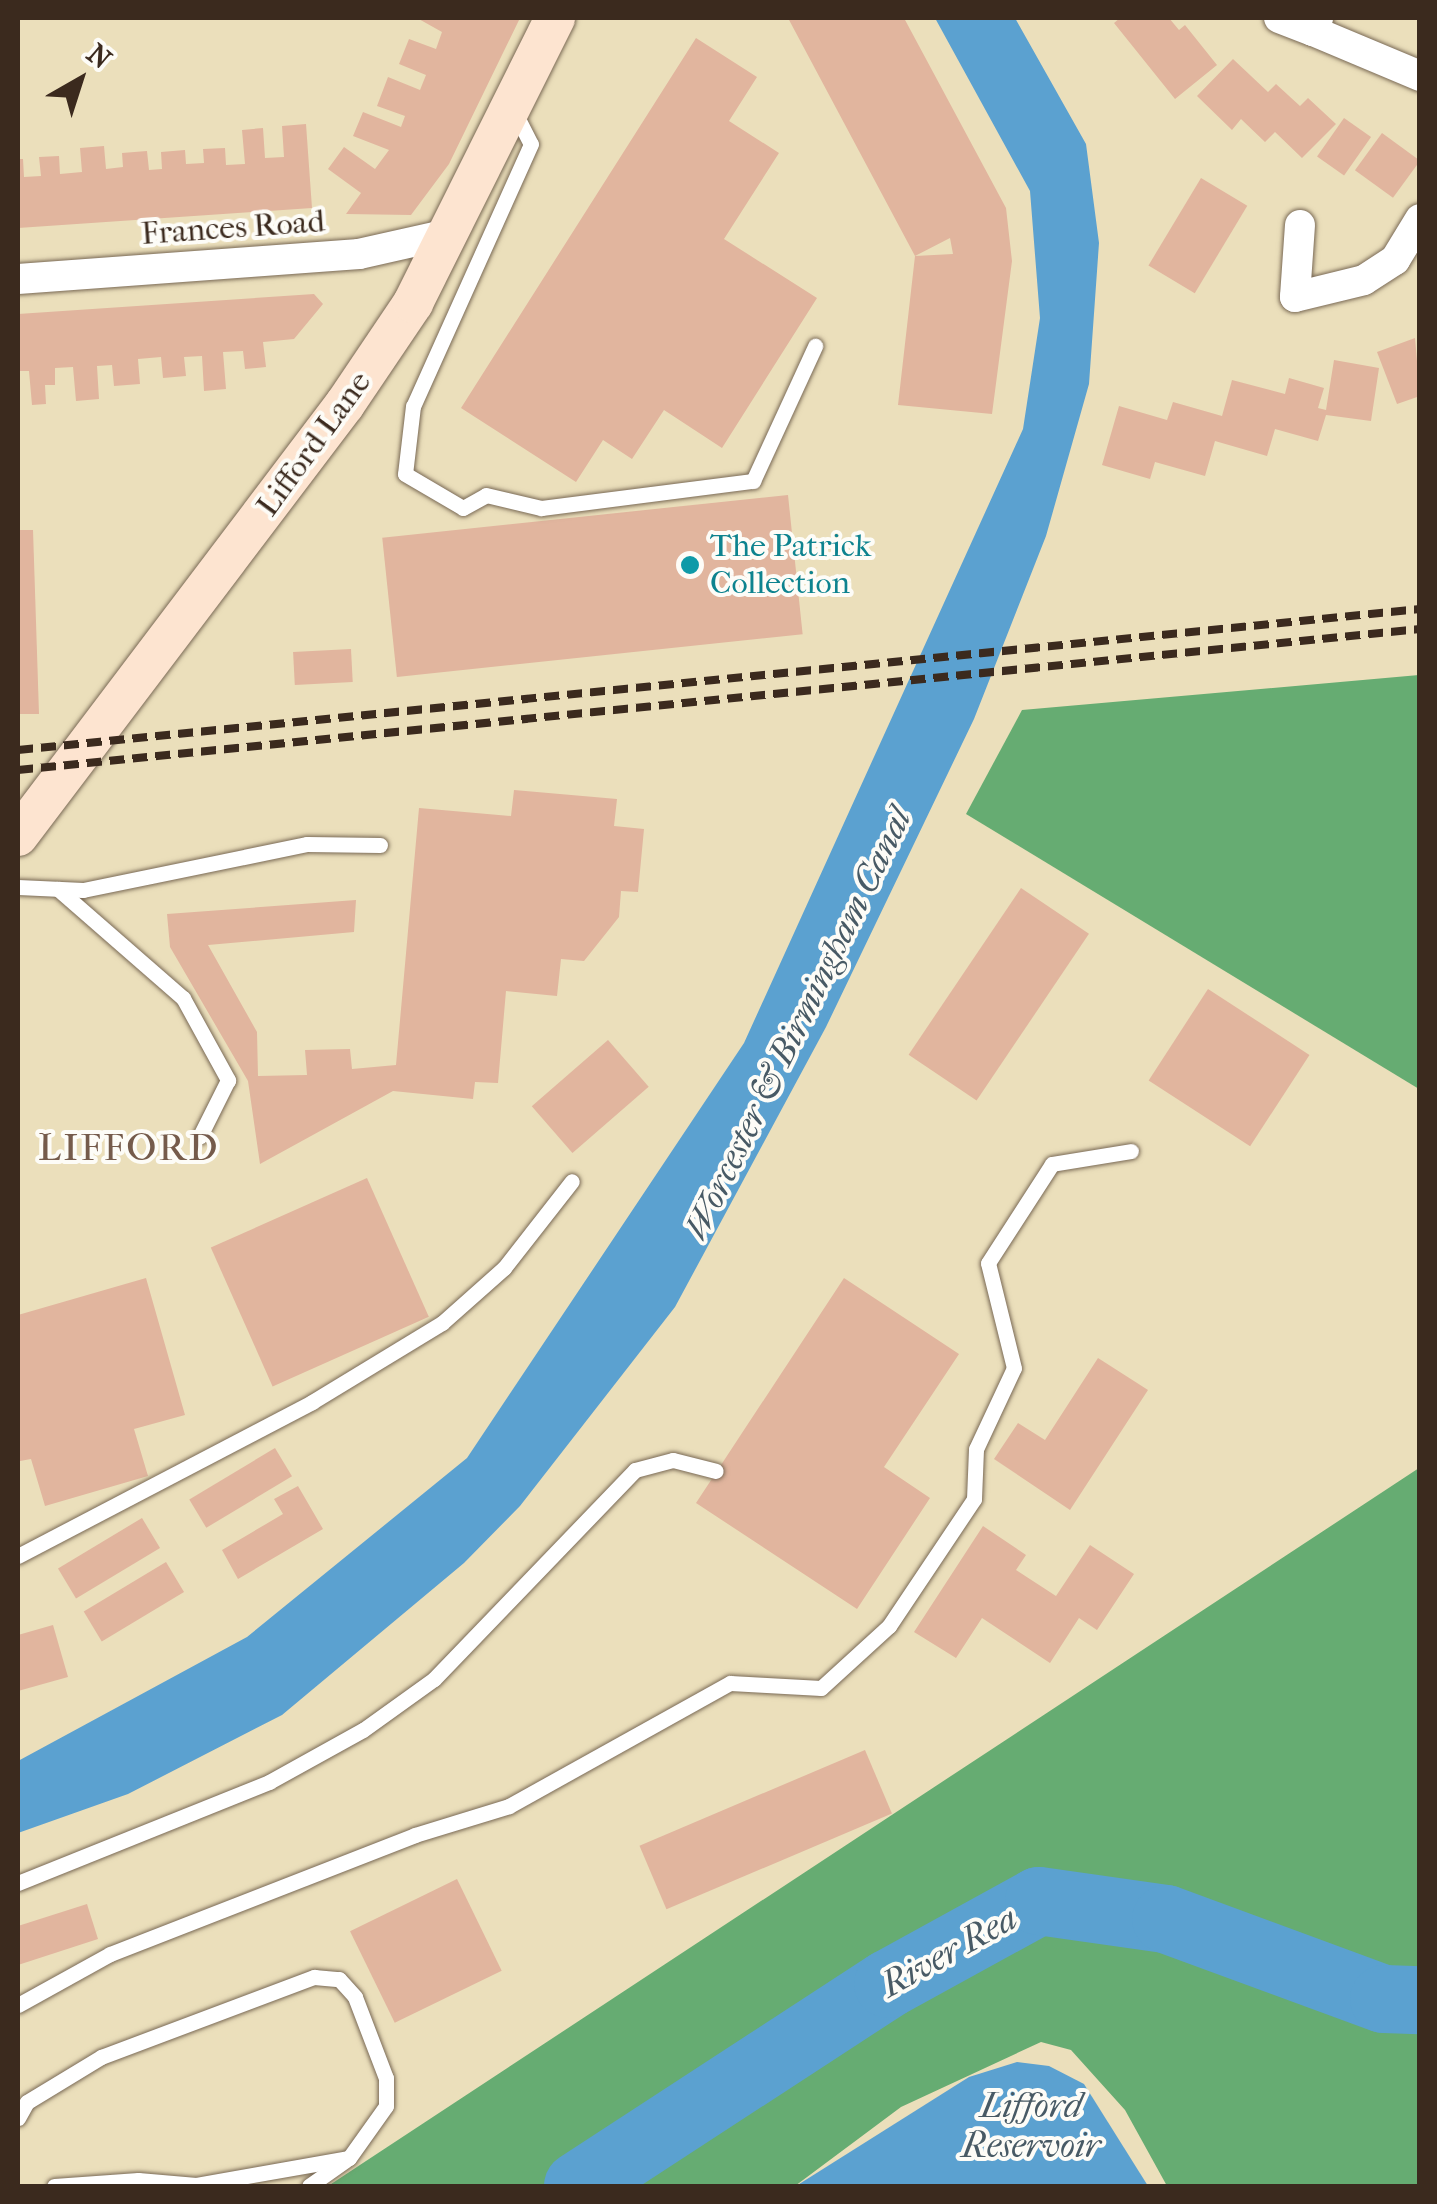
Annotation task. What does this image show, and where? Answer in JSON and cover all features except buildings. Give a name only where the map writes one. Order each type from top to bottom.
[{"type":"street","name":"Lifford Lane","points":[[18,836],[345,404],[452,233],[555,18]]},
{"type":"street","points":[[1280,18],[1316,24],[1420,76]]},
{"type":"street","points":[[1300,225],[1296,297],[1364,280],[1395,260],[1420,219]]},
{"type":"street","name":"Frances Road","points":[[18,279],[359,254],[452,233]]},
{"type":"lane","points":[[512,106],[530,144],[413,406],[405,474],[464,508],[486,495],[541,508],[753,480],[816,346]]},
{"type":"lane","points":[[18,887],[83,890],[307,844],[380,844]]},
{"type":"lane","points":[[58,889],[183,998],[228,1080],[200,1136]]},
{"type":"lane","points":[[18,2005],[110,1954],[415,1835],[509,1806],[730,1684],[820,1688],[890,1626],[974,1499],[976,1449],[1014,1368],[988,1263],[1052,1164],[1131,1151]]},
{"type":"lane","points":[[18,1556],[312,1402],[442,1322],[504,1268],[572,1182]]},
{"type":"lane","points":[[18,1883],[269,1782],[363,1730],[434,1679],[635,1470],[673,1460],[716,1471]]},
{"type":"lane","points":[[18,2118],[27,2102],[102,2057],[314,1977],[339,1979],[355,1997],[386,2078],[386,2106],[349,2158],[310,2186]]},
{"type":"lane","points":[[54,2186],[138,2180],[196,2185],[349,2158]]},
{"type":"green space","points":[[1419,675],[1419,1089],[966,814],[1022,710]]},
{"type":"green space","points":[[1419,1468],[1419,2186],[1167,2186],[1125,2110],[1071,2050],[1041,2042],[901,2107],[795,2186],[328,2186]]},
{"type":"water","name":"Worcester & Birmingham Canal","points":[[935,18],[1015,18],[1086,144],[1099,243],[1089,384],[1046,536],[974,719],[826,1027],[675,1307],[520,1506],[464,1563],[282,1715],[128,1794],[18,1833],[18,1761],[247,1637],[467,1458],[744,1043],[1023,429],[1040,318],[1030,191]]},
{"type":"water","name":"Lifford Reservoir","points":[[1017,2062],[1049,2066],[1084,2084],[1148,2186],[796,2186],[969,2077]]},
{"type":"waterway","name":"River Rea","points":[[578,2186],[888,1984],[1039,1901],[1166,1919],[1384,1999],[1420,2000]]},
{"type":"railway","points":[[18,750],[1420,609]]},
{"type":"railway","points":[[18,770],[1420,629]]},
{"type":"place","name":"The Patrick Collection","points":[[690,565]]},
{"type":"district","name":"LIFFORD","points":[[129,1148]]}]
